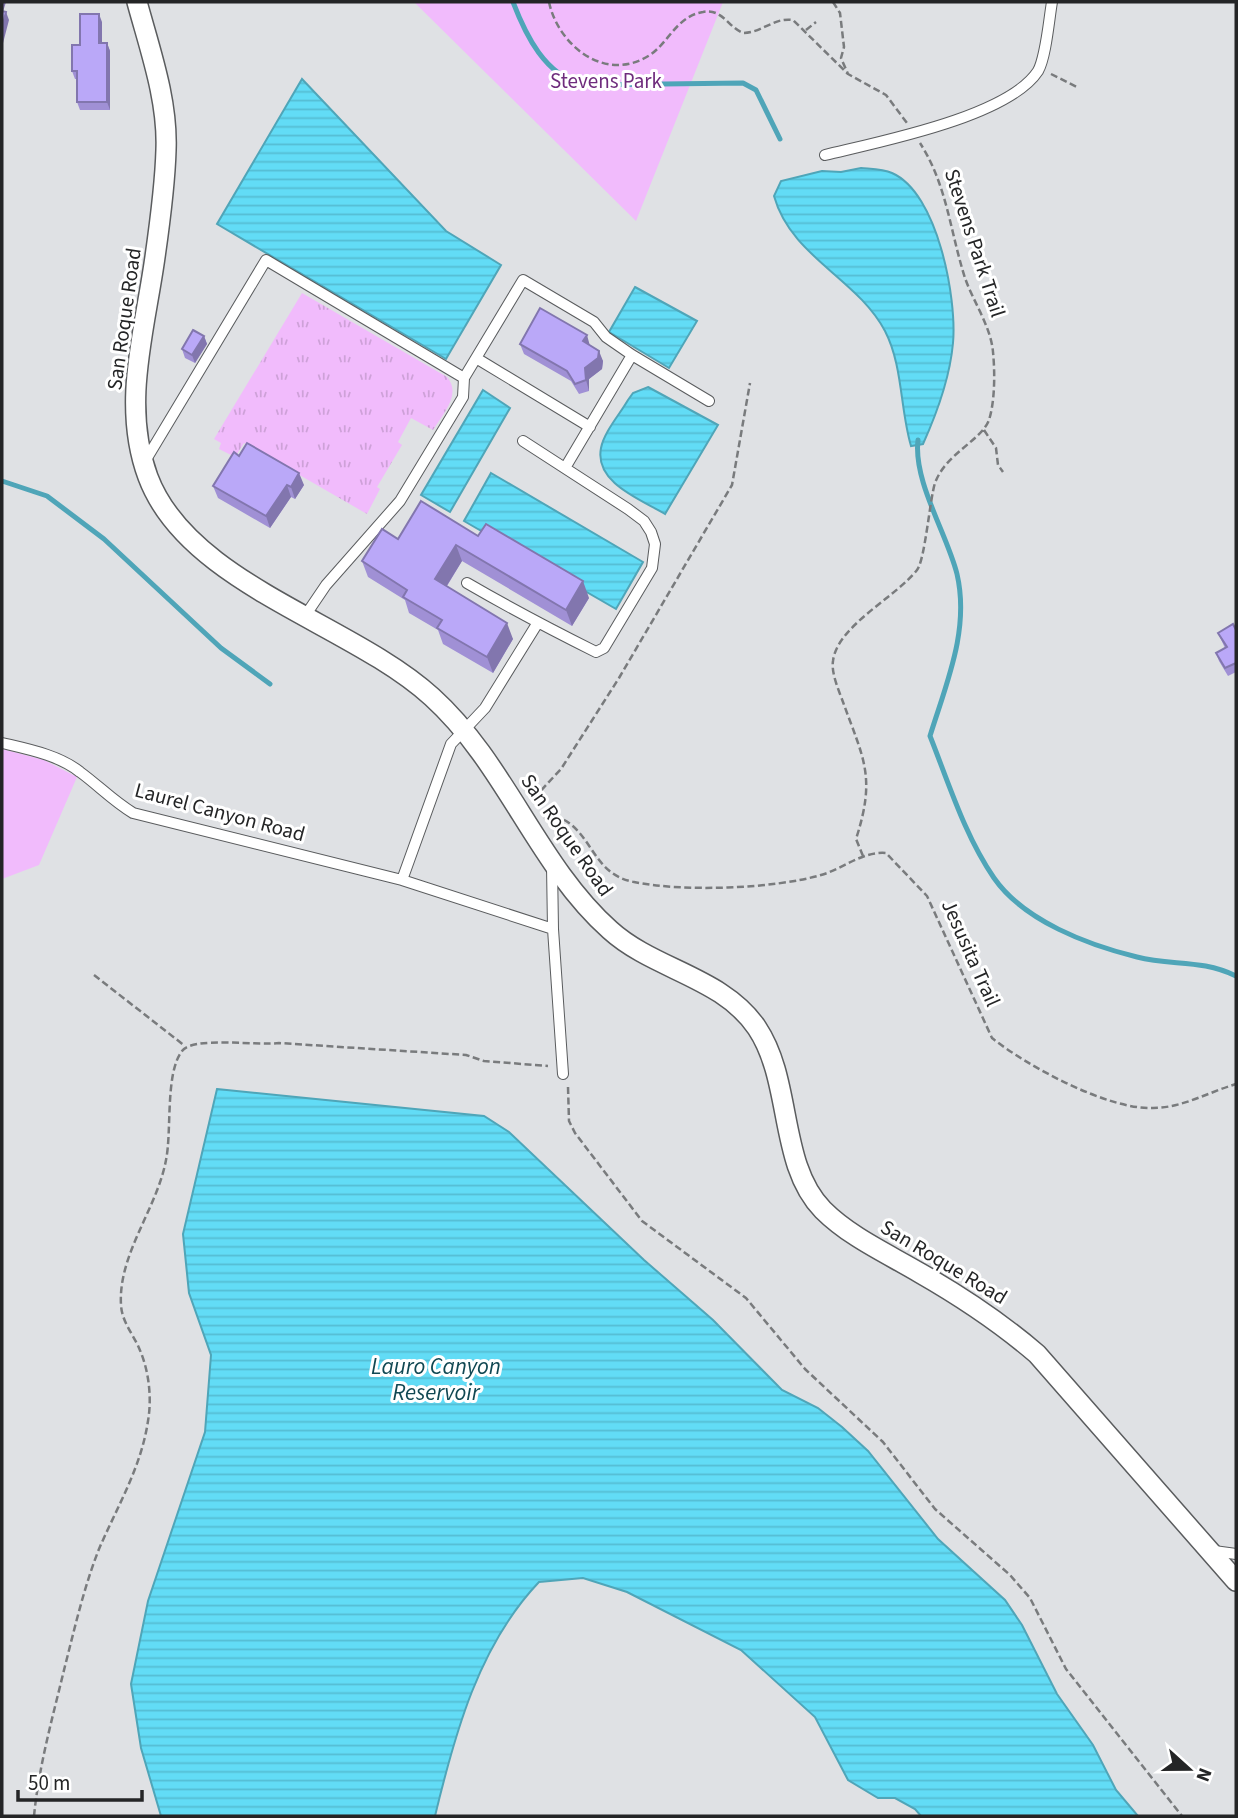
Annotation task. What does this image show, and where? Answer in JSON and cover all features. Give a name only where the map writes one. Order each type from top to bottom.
[{"type":"street","name":"San Roque Road","points":[[137,2],[160,92],[166,146],[155,256],[137,362],[136,425],[144,463],[155,492],[170,517],[195,547],[403,674],[464,728],[532,826],[552,862],[583,903],[625,942],[716,990],[747,1013],[768,1045],[774,1063],[799,1171],[823,1210],[850,1232],[1005,1326],[1037,1354],[1236,1581]]},
{"type":"lane","points":[[825,155],[942,127],[1014,95],[1038,70],[1052,2]]},
{"type":"lane","points":[[144,463],[266,260],[464,378]]},
{"type":"lane","points":[[305,616],[326,585],[400,501],[463,397],[464,378],[523,280],[594,322],[606,337],[632,355],[709,401]]},
{"type":"lane","points":[[565,468],[632,355]]},
{"type":"lane","points":[[476,358],[590,427]]},
{"type":"lane","points":[[467,583],[537,624],[552,627],[587,648],[601,652],[652,568],[655,556],[651,532],[644,521],[523,442]]},
{"type":"lane","points":[[402,880],[451,744],[485,708],[537,624]]},
{"type":"lane","name":"Laurel Canyon Road","points":[[2,743],[53,758],[79,771],[118,804],[133,813],[348,864],[553,929]]},
{"type":"lane","points":[[552,862],[553,929],[563,1071]]},
{"type":"lane","points":[[1210,1550],[1236,1554]]},
{"type":"path","points":[[549,2],[563,37],[584,54],[613,64],[649,56],[688,16],[701,12],[718,13],[743,33],[758,31],[785,19],[793,20],[806,30],[816,22]]},
{"type":"path","points":[[833,2],[840,13],[844,47],[841,58],[848,74]]},
{"type":"path","name":"Stevens Park Trail","points":[[806,30],[848,74],[886,95],[914,133],[940,178],[965,277],[993,349],[989,417],[984,430]]},
{"type":"path","points":[[1038,70],[1079,88]]},
{"type":"path","points":[[519,808],[543,791],[561,769],[650,629],[721,507],[732,485],[738,463],[750,383]]},
{"type":"path","points":[[532,826],[547,818],[561,818],[576,827],[599,861],[618,878],[665,886],[750,885],[787,881],[821,875],[863,856],[856,839],[866,808],[867,768],[832,662],[840,642],[854,626],[897,591],[920,567],[936,479],[957,450],[984,430],[996,449],[998,465],[1003,472]]},
{"type":"path","name":"Jesusita Trail","points":[[863,856],[878,853],[892,857],[927,896],[992,1038],[1007,1050],[1088,1093],[1132,1108],[1179,1104],[1236,1084]]},
{"type":"path","points":[[94,975],[185,1046]]},
{"type":"path","points":[[34,1816],[50,1726],[88,1581],[129,1485],[148,1422],[147,1376],[139,1349],[121,1309],[121,1289],[124,1269],[157,1192],[166,1163],[174,1076],[179,1054],[185,1046],[198,1043],[279,1043],[466,1055],[484,1061],[563,1071],[569,1093],[569,1121],[627,1206],[642,1221],[746,1298],[805,1369],[883,1442],[935,1508],[1017,1583],[1030,1598],[1066,1669],[1182,1816]]},
{"type":"green space","name":"Stevens Park","points":[[414,2],[723,2],[636,221]]},
{"type":"green space","points":[[302,293],[447,377],[453,390],[446,411],[433,430],[411,418],[398,442],[402,445],[377,487],[380,489],[367,514],[244,443],[235,457],[219,449],[221,443],[214,439]]},
{"type":"green space","points":[[2,749],[44,760],[77,777],[39,865],[2,879]]},
{"type":"water","points":[[302,79],[446,231],[501,265],[446,359],[217,224]]},
{"type":"water","points":[[861,168],[892,173],[908,184],[922,202],[933,224],[948,275],[953,343],[942,395],[923,444],[911,446],[895,359],[885,331],[873,312],[858,296],[809,252],[795,235],[774,196],[781,181],[822,171],[841,172]]},
{"type":"water","points":[[635,287],[697,321],[669,368],[609,332]]},
{"type":"water","points":[[648,387],[718,425],[665,514],[612,481],[601,460],[601,448],[613,423],[633,393]]},
{"type":"water","points":[[483,390],[510,408],[450,512],[421,495]]},
{"type":"water","points":[[491,473],[643,562],[616,609],[464,521]]},
{"type":"water","name":"Lauro Canyon Reservoir","points":[[217,1089],[484,1116],[509,1132],[644,1260],[713,1320],[782,1390],[818,1408],[868,1451],[938,1539],[1005,1600],[1022,1625],[1057,1694],[1093,1745],[1116,1790],[1138,1816],[921,1816],[915,1809],[895,1798],[878,1798],[848,1780],[815,1717],[741,1650],[627,1592],[583,1578],[539,1582],[500,1633],[461,1722],[435,1816],[161,1816],[141,1748],[131,1684],[148,1601],[205,1432],[211,1355],[189,1293],[183,1234]]},
{"type":"building","points":[[2,11],[6,12],[2,28]]},
{"type":"building","points":[[80,14],[99,14],[99,43],[107,43],[107,102],[77,102],[77,71],[72,71],[72,45],[80,45]]},
{"type":"building","points":[[540,308],[587,335],[583,341],[599,351],[598,358],[585,368],[586,380],[575,384],[567,371],[520,344]]},
{"type":"building","points":[[193,330],[204,336],[192,355],[182,349]]},
{"type":"building","points":[[247,443],[299,473],[291,487],[287,485],[266,516],[213,486],[234,452],[239,456]]},
{"type":"building","points":[[421,501],[478,536],[486,524],[583,581],[566,610],[456,545],[435,579],[507,623],[487,657],[437,628],[442,620],[403,597],[407,590],[362,561],[382,529],[398,539]]},
{"type":"building","points":[[1233,624],[1236,630],[1236,663],[1225,668],[1216,653],[1227,647],[1218,633]]},
{"type":"waterway","points":[[513,2],[524,28],[539,52],[558,73],[570,80],[583,85],[743,83],[756,90],[780,139]]},
{"type":"waterway","points":[[918,440],[921,473],[957,574],[961,616],[949,677],[930,736],[958,809],[984,862],[994,878],[1022,907],[1058,929],[1098,946],[1137,957],[1211,967],[1236,976]]},
{"type":"waterway","points":[[2,481],[47,496],[104,539],[221,648],[270,684]]}]
